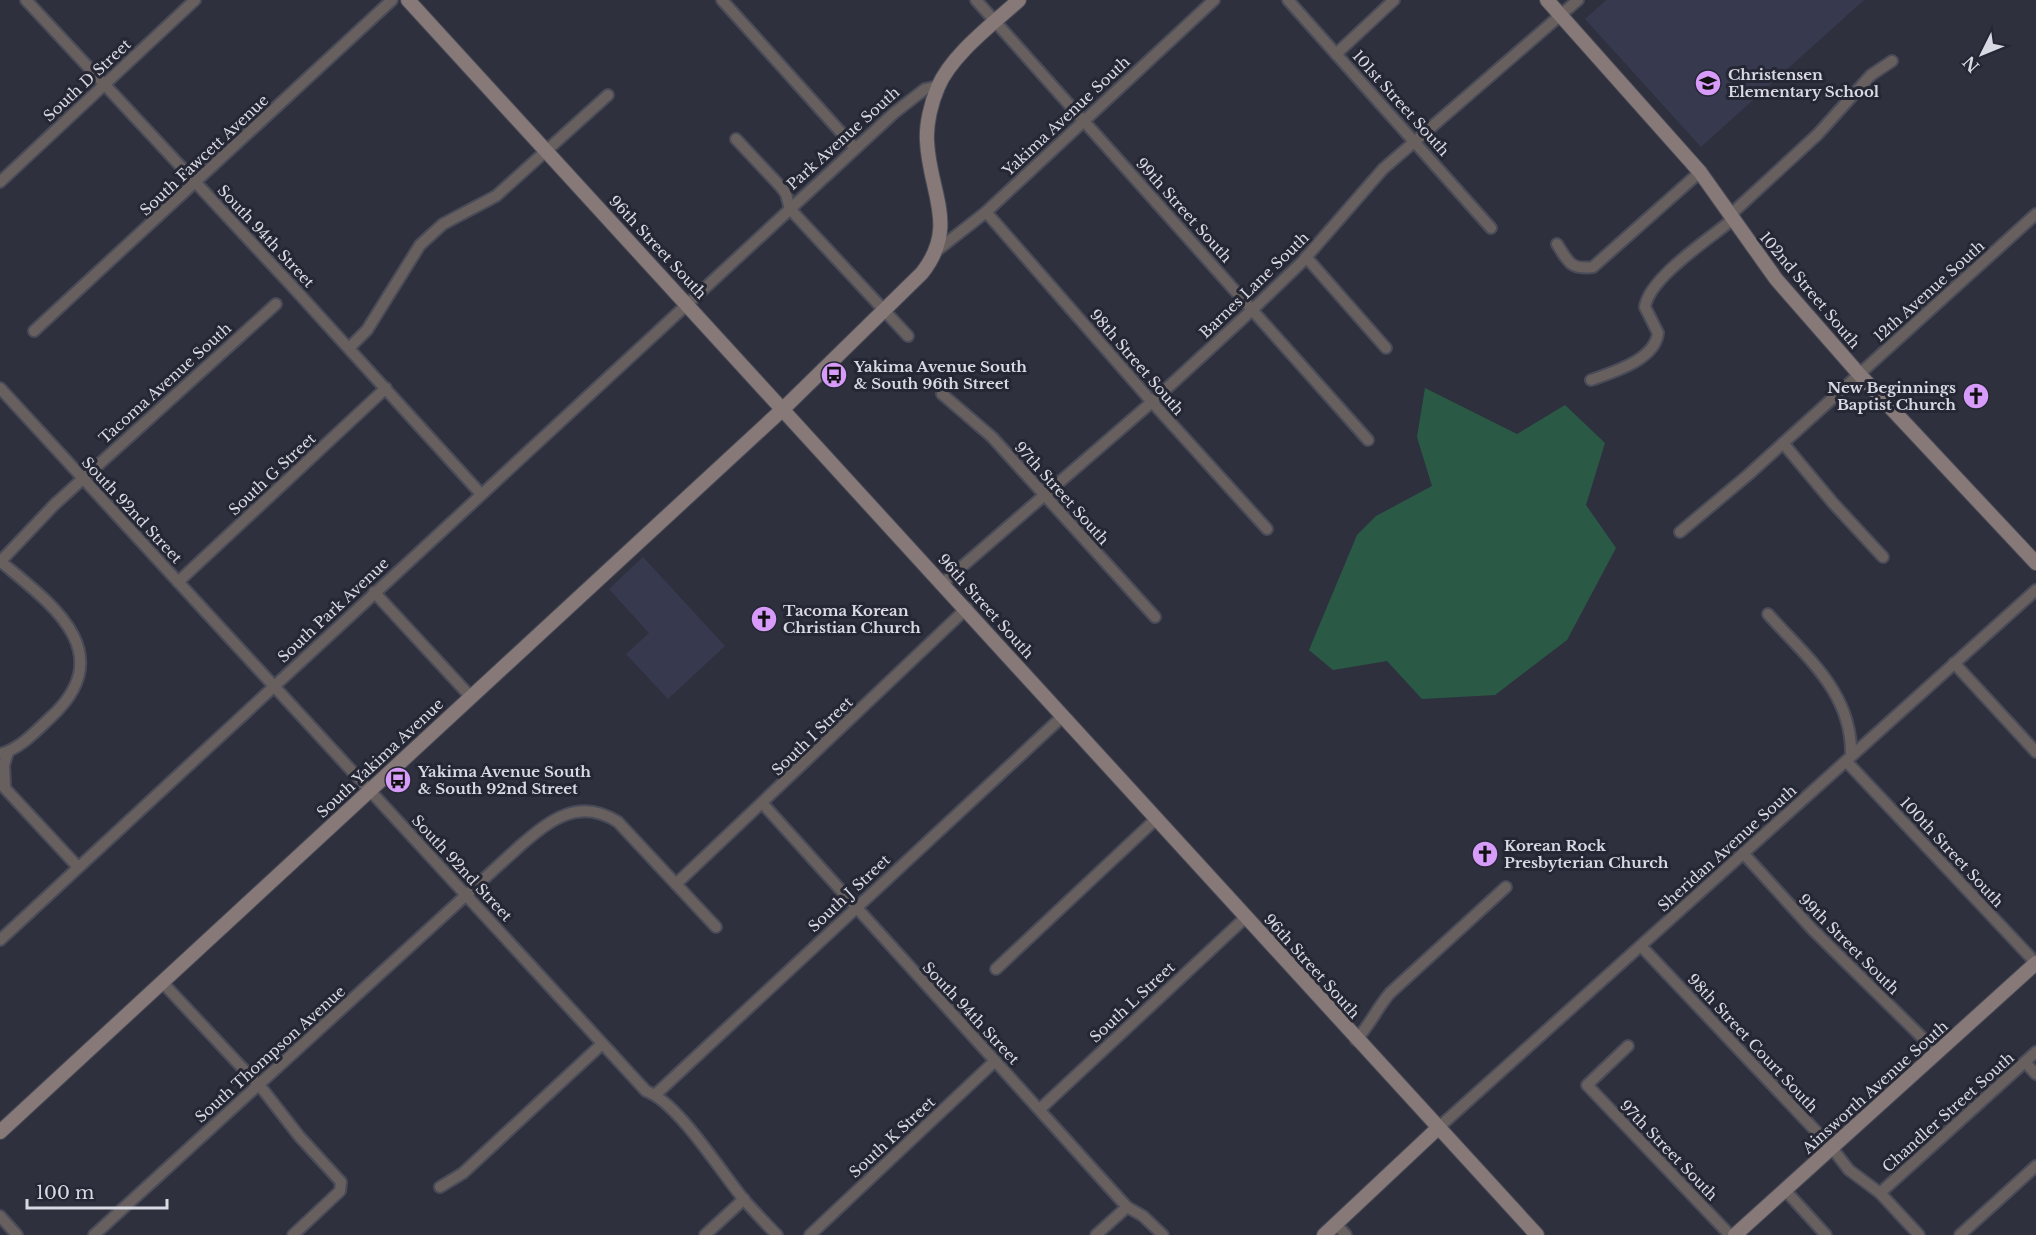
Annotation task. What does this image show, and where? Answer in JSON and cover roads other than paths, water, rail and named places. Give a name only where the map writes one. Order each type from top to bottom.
[{"type":"main road","name":"96th Street South","points":[[408,0],[967,608],[1245,918],[1537,1235]]},
{"type":"main road","points":[[938,86],[951,66],[1019,0]]},
{"type":"main road","name":"102nd Street South","points":[[1547,0],[1700,172],[1730,218],[1776,279],[1859,374],[2036,563]]},
{"type":"main road","name":"Yakima Avenue South","points":[[783,409],[922,273],[935,252],[942,219],[927,140],[938,86]]},
{"type":"main road","name":"South Yakima Avenue","points":[[0,1132],[783,409]]},
{"type":"main road","name":"Ainsworth Avenue South","points":[[1735,1235],[2036,963]]},
{"type":"main road","points":[[1324,1235],[1438,1128]]},
{"type":"street","name":"South 94th Street","points":[[26,0],[386,388],[481,494]]},
{"type":"street","name":"South D Street","points":[[0,182],[195,0]]},
{"type":"street","name":"South Fawcett Avenue","points":[[34,331],[197,183],[392,0]]},
{"type":"street","points":[[722,0],[855,148]]},
{"type":"street","name":"99th Street South","points":[[975,0],[1368,440]]},
{"type":"street","name":"Yakima Avenue South","points":[[935,252],[986,212],[1086,122],[1214,0]]},
{"type":"street","name":"101st Street South","points":[[1288,0],[1416,141],[1491,228]]},
{"type":"street","points":[[1336,54],[1394,0]]},
{"type":"street","name":"Barnes Lane South","points":[[943,583],[1152,402],[1306,257],[1371,181],[1578,0]]},
{"type":"street","points":[[1591,380],[1625,367],[1653,347],[1658,333],[1645,307],[1649,294],[1666,274],[1730,218],[1818,134],[1871,75],[1892,61]]},
{"type":"street","name":"Park Avenue South","points":[[686,302],[917,93],[932,86],[938,86]]},
{"type":"street","points":[[349,348],[367,330],[420,245],[443,224],[484,204],[608,95]]},
{"type":"street","points":[[736,139],[781,187],[786,194],[790,209],[908,336]]},
{"type":"street","points":[[1557,244],[1570,264],[1578,269],[1593,267],[1700,172]]},
{"type":"street","name":"98th Street South","points":[[986,212],[1152,402],[1267,529]]},
{"type":"street","name":"12th Avenue South","points":[[1680,532],[1783,443],[2036,214]]},
{"type":"street","points":[[1306,257],[1386,348]]},
{"type":"street","name":"South Park Avenue","points":[[0,940],[686,302]]},
{"type":"street","name":"Tacoma Avenue South","points":[[0,562],[33,525],[83,478],[276,303]]},
{"type":"street","name":"South 92nd Street","points":[[0,388],[646,1092],[656,1094],[777,1235]]},
{"type":"street","name":"South G Street","points":[[178,582],[386,388]]},
{"type":"street","name":"97th Street South","points":[[942,394],[992,437],[1155,617]]},
{"type":"street","points":[[1783,443],[1833,503],[1883,556]]},
{"type":"street","points":[[0,562],[67,622],[79,645],[77,681],[70,696],[52,716],[4,753],[2,785],[78,867]]},
{"type":"street","name":"Sheridan Avenue South","points":[[1438,1128],[2036,590]]},
{"type":"street","points":[[374,592],[470,696]]},
{"type":"street","name":"South I Street","points":[[676,884],[763,804],[967,608]]},
{"type":"street","points":[[1768,614],[1797,641],[1830,682],[1852,736],[1848,758]]},
{"type":"street","points":[[1954,663],[2036,752]]},
{"type":"street","name":"South J Street","points":[[656,1094],[1063,716]]},
{"type":"street","name":"100th Street South","points":[[1848,758],[2036,963]]},
{"type":"street","name":"South 94th Street","points":[[763,804],[1127,1207],[1143,1216],[1164,1235]]},
{"type":"street","name":"South Thompson Avenue","points":[[94,1235],[554,818],[574,812],[596,813],[618,822],[716,927]]},
{"type":"street","points":[[996,969],[1156,819]]},
{"type":"street","name":"99th Street South","points":[[1743,853],[1813,930],[1937,1052]]},
{"type":"street","points":[[1356,1040],[1390,993],[1506,887]]},
{"type":"street","name":"South L Street","points":[[1040,1109],[1245,918]]},
{"type":"street","name":"98th Street Court South","points":[[1641,946],[1832,1148],[1849,1170],[1880,1193],[1919,1235]]},
{"type":"street","points":[[162,982],[258,1085],[299,1136],[341,1182],[340,1191],[293,1235]]},
{"type":"street","points":[[440,1187],[463,1173],[602,1044]]},
{"type":"street","name":"97th Street South","points":[[1628,1046],[1587,1085],[1730,1235]]},
{"type":"street","name":"Chandler Street South","points":[[1880,1193],[2036,1052]]},
{"type":"street","name":"South K Street","points":[[810,1235],[995,1061]]},
{"type":"street","points":[[2025,1062],[2036,1074]]},
{"type":"street","points":[[1960,1235],[2036,1166]]},
{"type":"street","points":[[1785,1190],[1826,1235]]},
{"type":"street","points":[[705,1235],[744,1199]]},
{"type":"street","points":[[1096,1235],[1127,1207]]},
{"type":"street","points":[[0,1216],[17,1235]]},
{"type":"street","points":[[1336,1224],[1346,1235]]},
{"type":"place","name":"Christensen Elementary School","points":[[1708,83]]},
{"type":"place","name":"Yakima Avenue South & South 96th Street","points":[[834,375]]},
{"type":"place","name":"New Beginnings Baptist Church","points":[[1976,396]]},
{"type":"place","name":"Tacoma Korean Christian Church","points":[[764,619]]},
{"type":"place","name":"Yakima Avenue South & South 92nd Street","points":[[398,780]]},
{"type":"place","name":"Korean Rock Presbyterian Church","points":[[1485,854]]}]
